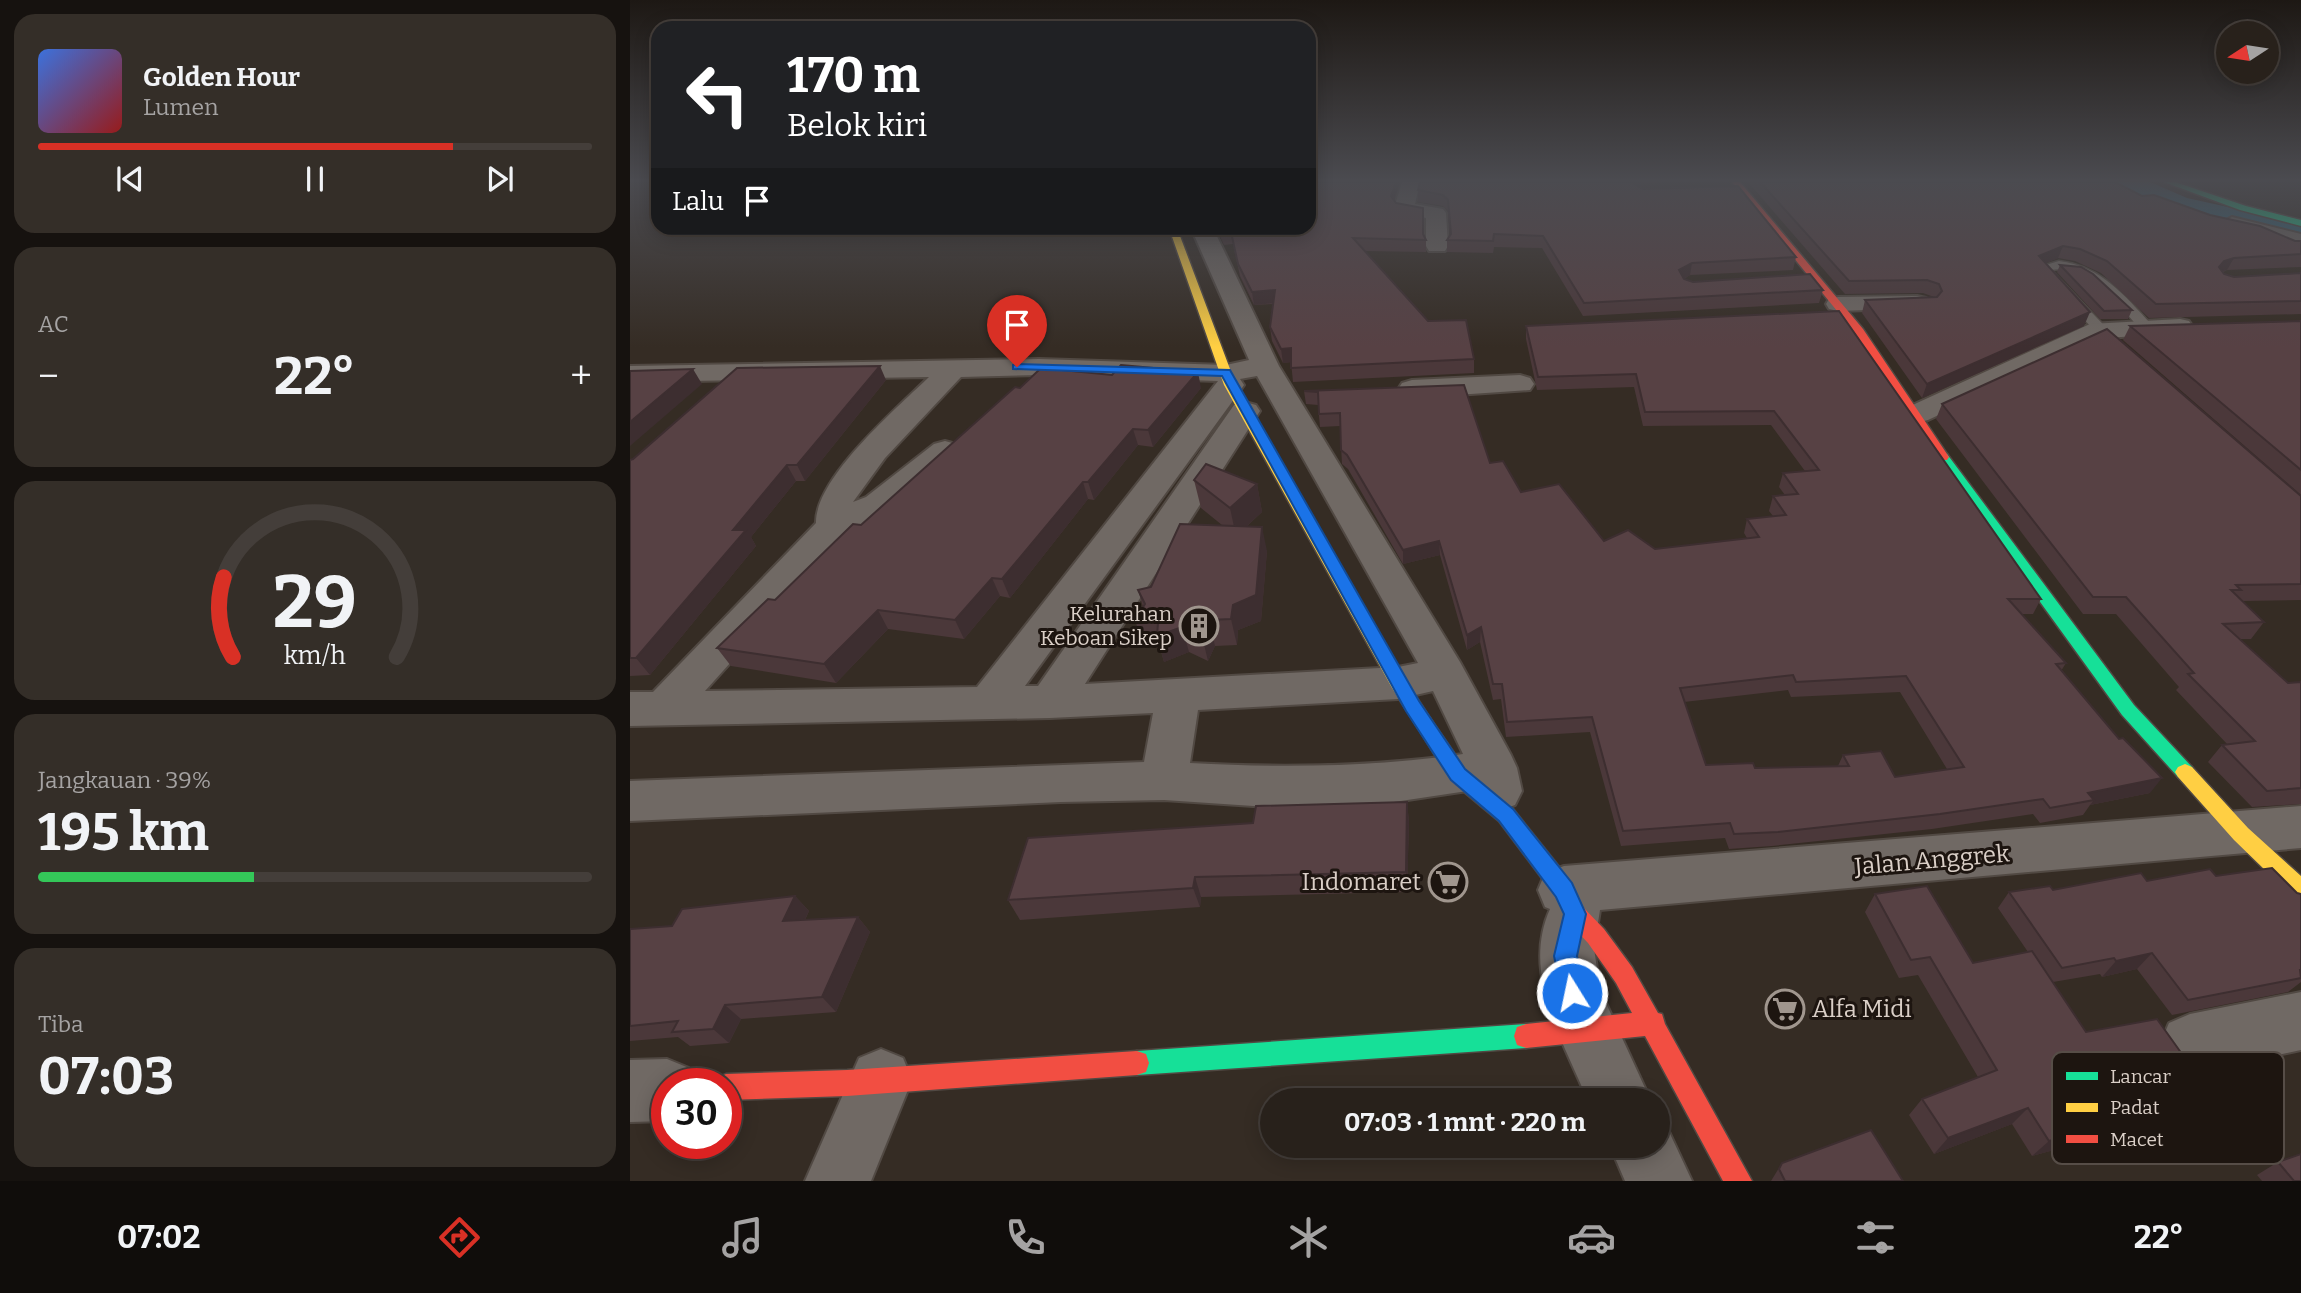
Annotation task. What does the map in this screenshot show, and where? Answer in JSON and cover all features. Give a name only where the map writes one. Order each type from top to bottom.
[{"type":"street","points":[[1176,237],[1234,389],[1398,683],[1484,784],[1597,936],[1653,1023],[1738,1181]]},
{"type":"street","points":[[1207,237],[1444,673],[1484,784]]},
{"type":"street","points":[[1437,237],[1437,246]]},
{"type":"street","points":[[1782,237],[1817,278],[1833,310],[1917,414],[1944,459],[2077,644],[2128,709],[2241,834],[2301,890]]},
{"type":"street","points":[[1792,279],[1817,278]]},
{"type":"street","points":[[1833,310],[1923,303]]},
{"type":"street","points":[[1917,414],[2099,330],[2204,326]]},
{"type":"street","points":[[1010,393],[1039,367]]},
{"type":"street","points":[[630,374],[740,370],[1039,367],[1234,389],[1287,384]]},
{"type":"street","points":[[834,525],[834,506],[842,494],[885,441],[954,368]]},
{"type":"street","points":[[700,405],[740,370]]},
{"type":"street","points":[[1381,390],[1520,384]]},
{"type":"street","points":[[1050,702],[1234,389]]},
{"type":"street","points":[[989,703],[1234,389]]},
{"type":"street","points":[[647,709],[834,525],[886,499],[916,477],[971,428]]},
{"type":"street","points":[[647,709],[1050,702],[1398,683],[1444,673]]},
{"type":"street","points":[[1164,781],[1178,695]]},
{"type":"street","points":[[630,801],[1164,781],[1283,788],[1394,783],[1484,784]]},
{"type":"street","name":"Jalan Anggrek","points":[[1570,902],[2301,827]]},
{"type":"street","points":[[1570,902],[1565,956],[1572,993],[1614,1088]]},
{"type":"street","points":[[2190,1044],[2301,1021]]},
{"type":"street","points":[[742,1086],[880,1080],[1588,1032],[1653,1023]]},
{"type":"street","points":[[838,1181],[880,1080]]},
{"type":"street","points":[[630,1091],[651,1090]]},
{"type":"street","points":[[1648,1158],[1659,1181]]},
{"type":"lane","points":[[2129,356],[2099,330],[2042,268],[2073,266],[2091,272],[2147,328]]},
{"type":"building","points":[[1232,237],[1425,237],[1426,240],[1353,238],[1428,321],[1466,320],[1474,359],[1291,368],[1291,348],[1281,349],[1270,327],[1275,290],[1252,292],[1238,264]]},
{"type":"building","points":[[1449,237],[1494,237],[1493,241],[1447,240]]},
{"type":"building","points":[[1544,237],[1780,237],[1796,257],[1692,263],[1679,270],[1684,279],[1693,282],[1810,274],[1823,290],[1584,303]]},
{"type":"building","points":[[1810,237],[2286,237],[2301,241],[2301,254],[2234,258],[2224,261],[2219,267],[2224,274],[2234,277],[2301,273],[2301,301],[2156,304],[2107,261],[2080,249],[2063,246],[2039,256],[2090,312],[1927,384],[1865,300],[1937,297],[1942,291],[1939,284],[1927,280],[1849,281]]},
{"type":"building","points":[[2060,265],[2081,267],[2093,274],[2132,310],[2104,311]]},
{"type":"building","points":[[1839,311],[2041,599],[2008,599],[2066,663],[2056,664],[2119,739],[2123,738],[2162,778],[2088,793],[2094,800],[2050,808],[2043,799],[1940,814],[1778,832],[1734,834],[1730,823],[1623,831],[1592,717],[1507,722],[1502,684],[1493,684],[1481,627],[1467,635],[1439,541],[1403,550],[1347,455],[1341,450],[1340,413],[1319,414],[1318,392],[1304,391],[1464,385],[1490,463],[1503,461],[1521,492],[1559,484],[1604,541],[1628,530],[1655,549],[1759,537],[1747,519],[1786,515],[1773,496],[1798,494],[1783,473],[1819,470],[1774,411],[1645,412],[1636,374],[1538,377],[1526,326]],"holes":[[[1793,675],[1796,682],[1906,676],[1964,767],[1895,777],[1881,751],[1843,755],[1849,766],[1755,768],[1753,763],[1706,765],[1680,688]]]},
{"type":"building","points":[[2301,321],[2301,470],[2130,326]]},
{"type":"building","points":[[2107,329],[2301,496],[2301,584],[2236,585],[2241,590],[2231,590],[2264,622],[2223,624],[2288,683],[2301,682],[2301,788],[2267,791],[2222,745],[2255,741],[2188,674],[2194,673],[2126,597],[2093,597],[1942,404]]},
{"type":"building","points":[[1121,365],[1198,372],[1148,430],[1133,429],[1088,482],[1083,482],[1002,579],[992,578],[955,620],[878,610],[824,664],[717,648],[768,599],[775,600],[853,524],[861,525],[1015,387],[1020,388],[1041,368],[1112,375]]},
{"type":"building","points":[[880,366],[797,465],[787,465],[733,530],[746,530],[636,658],[630,658],[630,460],[737,368]]},
{"type":"building","points":[[693,369],[630,422],[630,371]]},
{"type":"building","points":[[1206,464],[1257,484],[1230,508],[1194,480]]},
{"type":"building","points":[[1180,524],[1262,527],[1256,595],[1233,605],[1231,619],[1209,620],[1202,636],[1182,627],[1157,636],[1158,623],[1135,620],[1145,604],[1138,590],[1151,587]]},
{"type":"building","points":[[1407,802],[1406,872],[1195,877],[1193,888],[1008,900],[1028,838],[1253,823],[1256,806]]},
{"type":"building","points":[[2272,868],[2301,894],[2301,978],[2188,1000],[2152,953],[2062,968],[2009,892],[2050,886],[2053,890],[2141,873],[2147,881],[2210,869],[2216,876]]},
{"type":"building","points":[[1927,886],[1973,963],[2032,951],[2086,1032],[2157,1019],[2181,1052],[2052,1052],[2052,1140],[2049,1141],[2028,1108],[1948,1138],[1922,1099],[1997,1070],[1930,957],[1911,960],[1875,894]]},
{"type":"building","points":[[795,896],[783,921],[858,917],[822,997],[725,1005],[713,1029],[672,1032],[678,1021],[630,1026],[630,929],[672,926],[682,909]]},
{"type":"building","points":[[1871,1130],[1903,1181],[1785,1181],[1779,1169],[1782,1163]]},
{"type":"building","points":[[2301,1154],[2301,1181],[2294,1181],[2280,1164],[2284,1164],[2284,1160]]},
{"type":"traffic: fast","points":[[1942,457],[2128,710],[2185,772]]},
{"type":"traffic: fast","points":[[1137,1063],[1526,1036]]},
{"type":"traffic: slow","points":[[1176,237],[1230,385],[1398,683],[1424,723]]},
{"type":"traffic: slow","points":[[2185,772],[2241,834],[2301,890]]},
{"type":"traffic: jam","points":[[1781,237],[1859,331],[1942,457]]},
{"type":"traffic: jam","points":[[1424,723],[1458,775],[1506,815],[1564,890],[1575,914],[1596,936],[1624,975],[1738,1181]]},
{"type":"traffic: jam","points":[[1526,1036],[1653,1023]]},
{"type":"traffic: jam","points":[[742,1086],[847,1083],[1137,1063]]},
{"type":"place","name":"Kelurahan Keboan Sikep","points":[[1199,626]]},
{"type":"place","name":"Indomaret","points":[[1448,882]]},
{"type":"place","name":"Alfa Midi","points":[[1785,1009]]},
{"type":"route","points":[[1017,367],[1226,373],[1230,385],[1398,683],[1458,775],[1506,815],[1564,890],[1575,914],[1565,956],[1572,993]]}]
